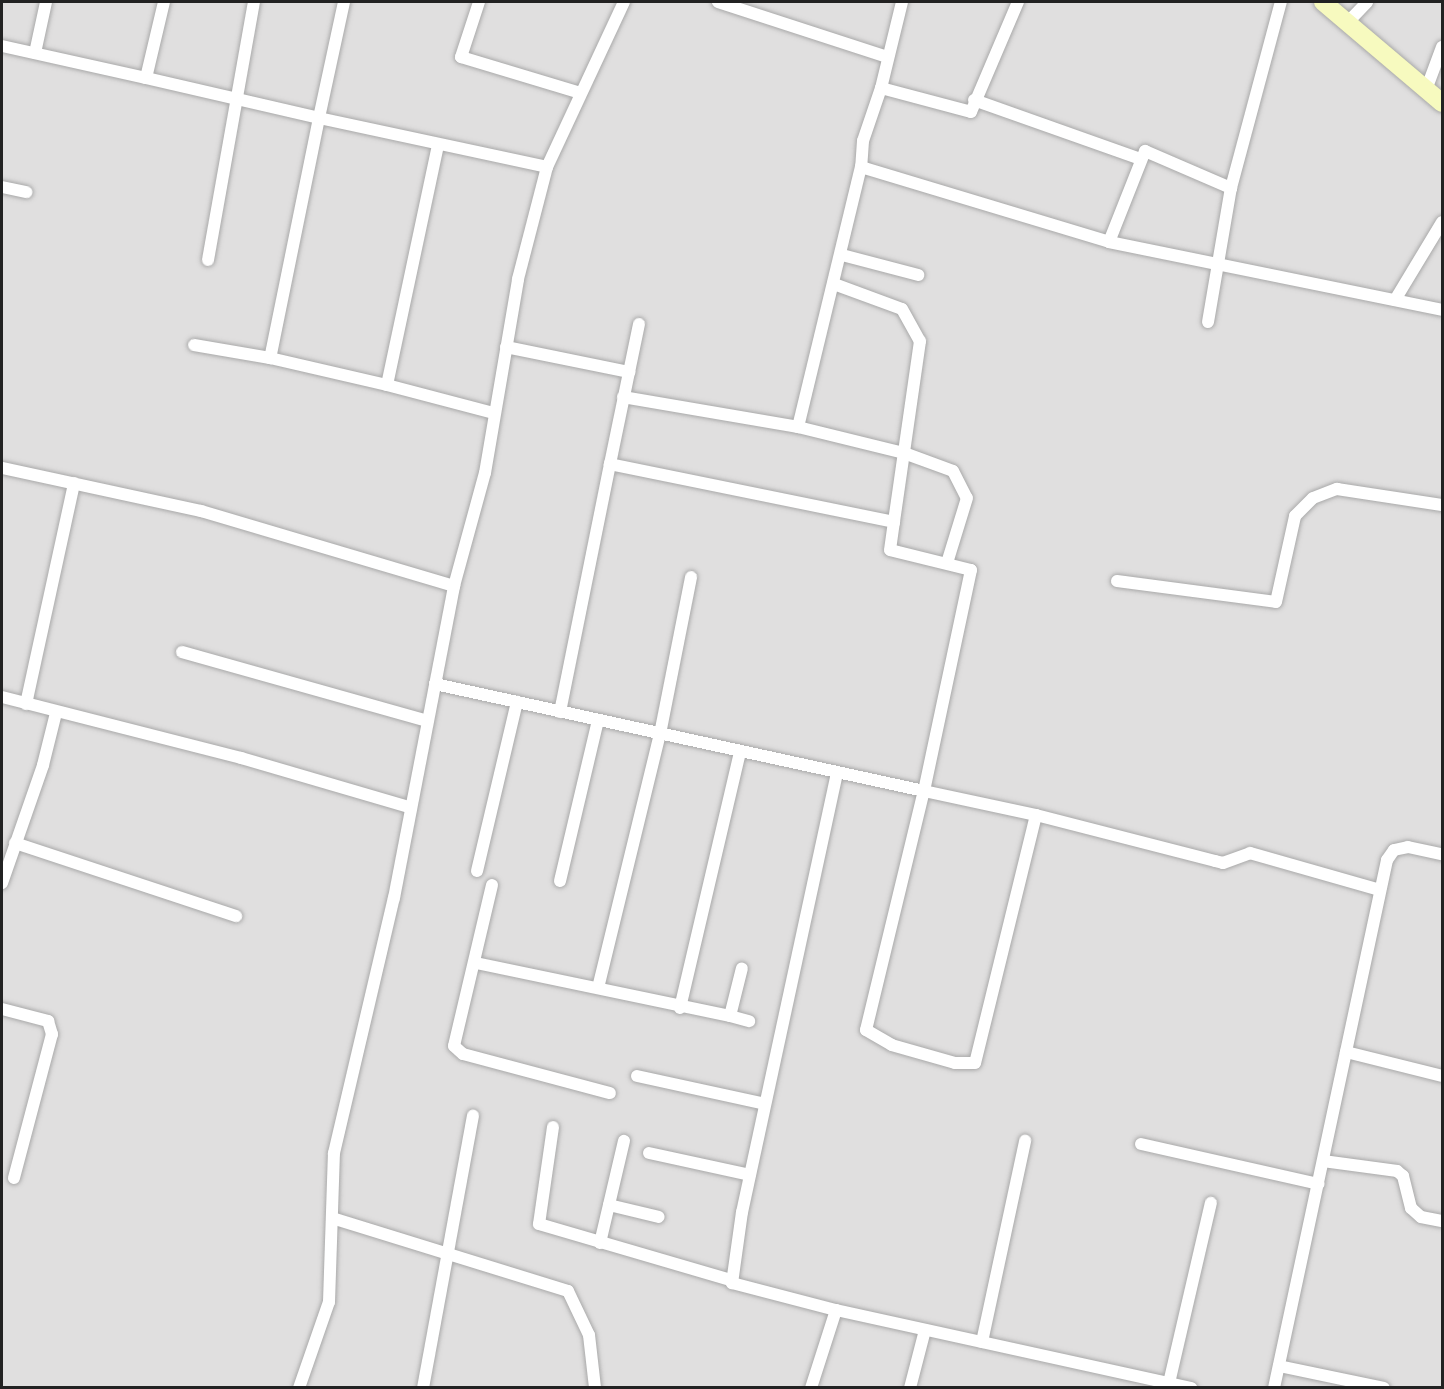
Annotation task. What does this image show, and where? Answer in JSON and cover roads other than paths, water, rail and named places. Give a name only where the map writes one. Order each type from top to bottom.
[{"type":"street","points":[[35,53],[46,2]]},
{"type":"street","points":[[146,78],[164,2]]},
{"type":"street","points":[[208,260],[235,98],[254,2]]},
{"type":"street","points":[[270,358],[344,2]]},
{"type":"street","points":[[478,2],[461,57],[580,93]]},
{"type":"street","points":[[299,1388],[329,1302],[334,1153],[394,898],[409,807],[454,586],[485,474],[518,279],[547,167],[624,2]]},
{"type":"street","points":[[718,2],[887,57]]},
{"type":"street","points":[[798,427],[842,255],[861,167],[862,141],[881,88],[902,2]]},
{"type":"street","points":[[881,88],[971,112],[974,100],[1018,2]]},
{"type":"street","points":[[1208,322],[1216,264],[1231,188],[1281,2]]},
{"type":"street","points":[[1323,2],[1443,103]]},
{"type":"street","points":[[1347,23],[1367,2]]},
{"type":"street","points":[[2,46],[438,145],[547,167]]},
{"type":"street","points":[[1426,90],[1443,47]]},
{"type":"street","points":[[974,100],[1141,159]]},
{"type":"street","points":[[387,386],[438,145]]},
{"type":"street","points":[[1109,242],[1145,151],[1231,188]]},
{"type":"street","points":[[861,167],[1109,242],[1443,310]]},
{"type":"street","points":[[2,187],[26,192]]},
{"type":"street","points":[[1395,300],[1443,222]]},
{"type":"street","points":[[842,255],[918,275]]},
{"type":"street","points":[[834,284],[902,309],[920,340],[890,550],[971,570],[924,791],[866,1030],[892,1044],[954,1063],[975,1063],[1036,815]]},
{"type":"street","points":[[560,712],[639,324]]},
{"type":"street","points":[[194,345],[270,358],[494,413]]},
{"type":"street","points":[[506,347],[629,372]]},
{"type":"street","points":[[623,398],[798,427],[904,453],[953,471],[967,498],[947,563]]},
{"type":"street","points":[[610,464],[894,522]]},
{"type":"street","points":[[2,468],[201,511],[454,586]]},
{"type":"street","points":[[26,704],[74,483]]},
{"type":"street","points":[[1117,581],[1276,602],[1294,516],[1313,498],[1337,489],[1443,505]]},
{"type":"street","points":[[598,988],[660,734],[691,577]]},
{"type":"street","points":[[182,652],[427,721]]},
{"type":"street","points":[[435,684],[1036,815],[1215,861],[1223,862],[1250,853],[1380,890]]},
{"type":"street","points":[[2,697],[56,713],[240,758],[409,807]]},
{"type":"street","points":[[477,871],[517,702]]},
{"type":"street","points":[[2,883],[56,713]]},
{"type":"street","points":[[560,881],[598,720]]},
{"type":"street","points":[[680,1008],[740,752]]},
{"type":"street","points":[[731,1280],[750,1175],[837,773]]},
{"type":"street","points":[[15,843],[236,916]]},
{"type":"street","points":[[1274,1388],[1387,860],[1394,850],[1408,847],[1443,854]]},
{"type":"street","points":[[492,885],[476,963],[460,1012],[454,1046],[457,1050],[610,1093]]},
{"type":"street","points":[[476,963],[749,1021]]},
{"type":"street","points":[[730,1016],[742,968]]},
{"type":"street","points":[[2,1009],[48,1021],[52,1034],[14,1179]]},
{"type":"street","points":[[1346,1052],[1443,1076]]},
{"type":"street","points":[[637,1076],[765,1104]]},
{"type":"street","points":[[423,1388],[473,1116]]},
{"type":"street","points":[[553,1127],[537,1220],[556,1231],[731,1280],[734,1284],[836,1310],[1192,1388]]},
{"type":"street","points":[[982,1342],[1025,1141]]},
{"type":"street","points":[[600,1243],[624,1142]]},
{"type":"street","points":[[1141,1144],[1319,1184]]},
{"type":"street","points":[[649,1153],[750,1175]]},
{"type":"street","points":[[1323,1161],[1397,1170],[1403,1176],[1411,1208],[1421,1216],[1443,1221]]},
{"type":"street","points":[[1169,1383],[1211,1203]]},
{"type":"street","points":[[609,1205],[659,1217]]},
{"type":"street","points":[[332,1218],[568,1291],[589,1335],[595,1388]]},
{"type":"street","points":[[811,1388],[836,1310]]},
{"type":"street","points":[[910,1388],[925,1330]]},
{"type":"street","points":[[1279,1366],[1384,1388]]}]
